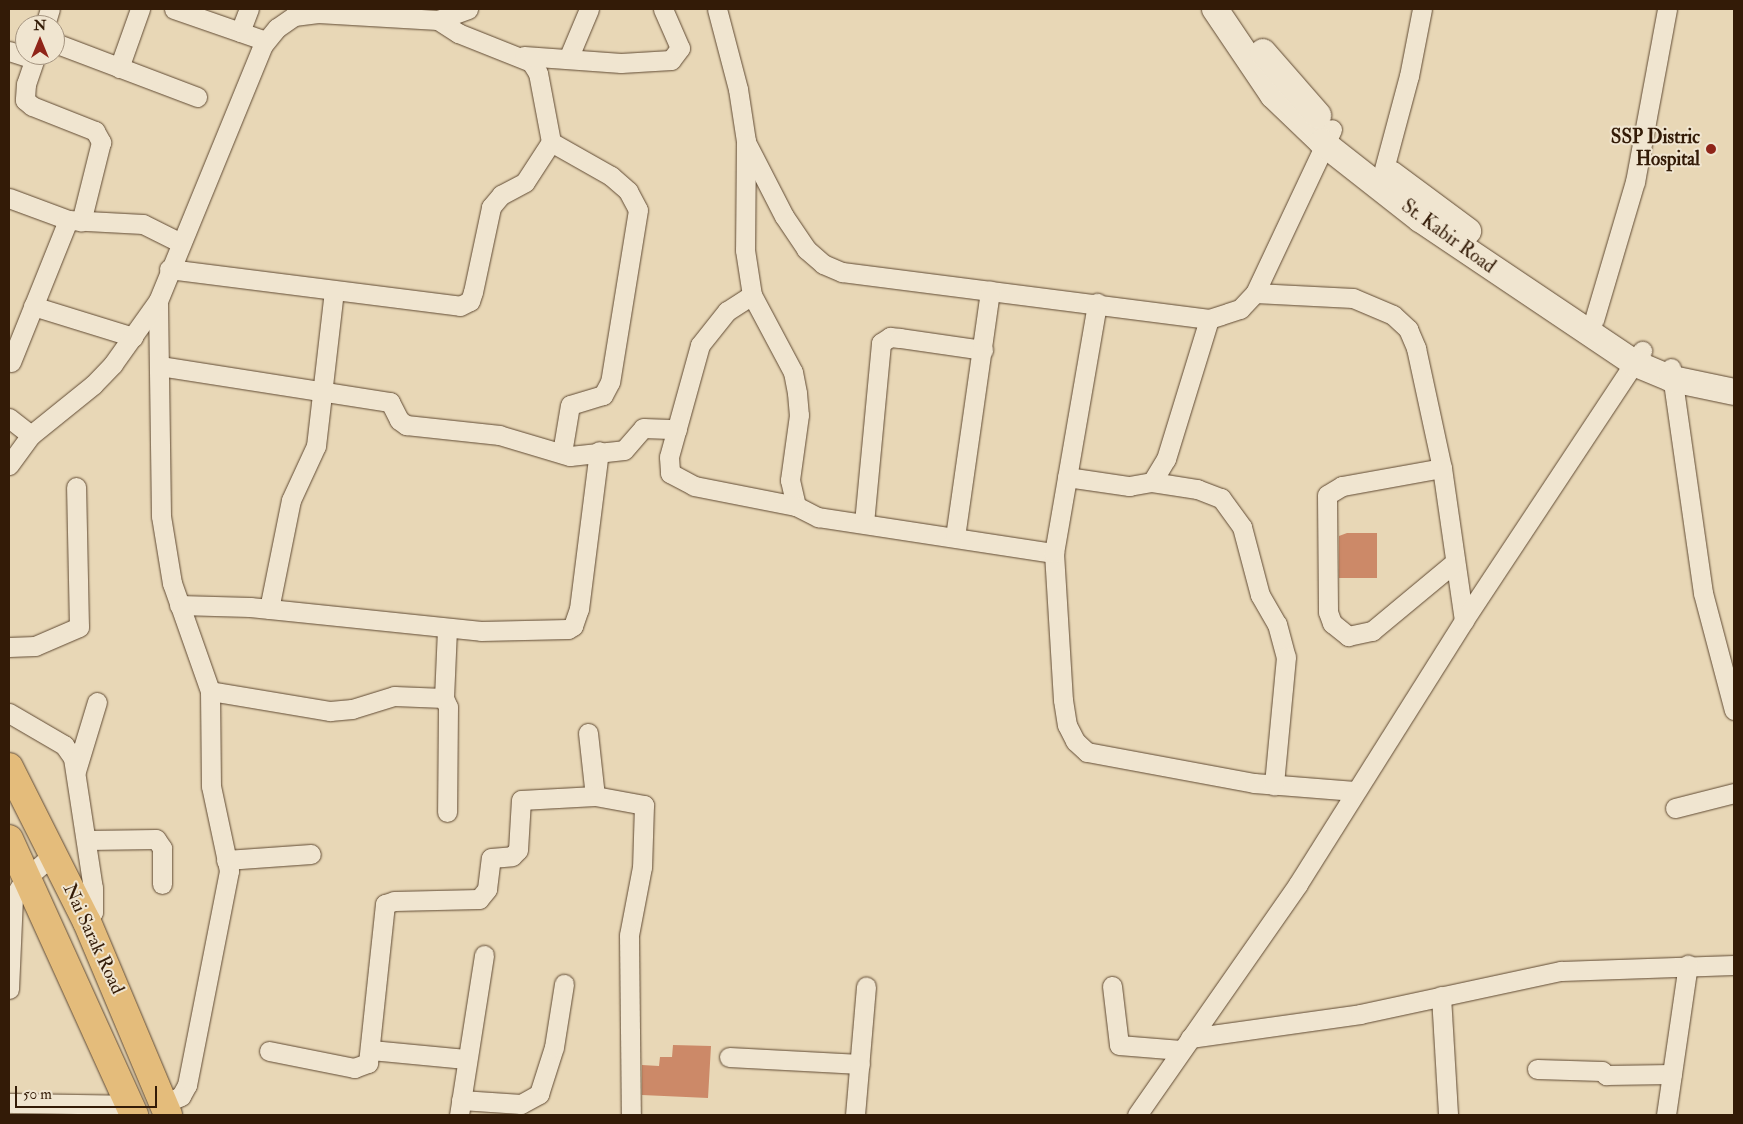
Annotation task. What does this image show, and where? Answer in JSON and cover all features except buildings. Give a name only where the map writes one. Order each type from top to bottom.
[{"type":"main road","name":"St. Kabir Road","points":[[1215,9],[1273,95],[1329,136],[1384,169],[1594,320],[1638,357]]},
{"type":"main road","name":"St. Kabir Road","points":[[1236,9],[1269,60],[1329,136],[1420,219],[1638,357],[1671,372],[1734,392]]},
{"type":"main road","name":"St. Kabir Road","points":[[1671,372],[1734,379]]},
{"type":"main road","name":"Nai Sarak Road","points":[[9,767],[87,922],[166,1110]]},
{"type":"main road","name":"Nai Sarak Road","points":[[9,839],[28,876],[132,1110]]},
{"type":"street","points":[[119,68],[140,9]]},
{"type":"street","points":[[174,9],[266,41]]},
{"type":"street","points":[[240,32],[249,9]]},
{"type":"street","points":[[9,465],[30,435],[94,385],[133,337],[158,301],[169,269],[266,41],[276,28],[294,16],[318,13],[438,20],[468,9]]},
{"type":"street","points":[[568,59],[589,9]]},
{"type":"street","points":[[438,20],[479,41],[524,56],[621,63],[676,58],[680,48],[663,9]]},
{"type":"street","points":[[717,9],[738,89],[746,141],[745,250],[752,295],[793,372],[799,415],[790,480],[796,506]]},
{"type":"street","points":[[1384,169],[1409,76],[1422,9]]},
{"type":"street","points":[[1594,320],[1635,182],[1666,9]]},
{"type":"street","points":[[65,47],[197,97]]},
{"type":"street","points":[[169,269],[450,306],[470,301],[491,207],[501,195],[525,182],[551,142],[538,73],[524,56]]},
{"type":"street","points":[[11,362],[33,306],[74,221],[101,142],[95,131],[32,106],[25,100],[26,84],[32,65]]},
{"type":"street","points":[[746,141],[784,216],[806,249],[823,264],[849,273],[1097,303],[1209,319],[1240,309],[1255,293],[1329,136]]},
{"type":"street","points":[[551,142],[611,176],[628,190],[638,210],[610,382],[603,395],[570,405],[562,453]]},
{"type":"street","points":[[9,198],[74,221],[130,221],[180,243]]},
{"type":"street","points":[[955,537],[984,350],[990,290]]},
{"type":"street","points":[[269,609],[291,500],[314,453],[334,291]]},
{"type":"street","points":[[1255,293],[1353,298],[1393,315],[1408,329],[1416,348],[1442,468],[1454,563],[1464,620]]},
{"type":"street","points":[[752,295],[727,311],[700,345],[669,457],[670,473],[675,479],[694,486],[796,506],[818,516],[1054,553]]},
{"type":"street","points":[[158,301],[161,516],[172,583],[210,691],[211,786],[226,860],[229,885],[187,1085],[166,1110]]},
{"type":"street","points":[[1097,303],[1054,553],[1062,700],[1075,741],[1100,758],[1274,785],[1355,791]]},
{"type":"street","points":[[33,306],[133,337]]},
{"type":"street","points":[[1152,482],[1175,433],[1209,319]]},
{"type":"street","points":[[864,523],[881,343],[890,337],[984,350]]},
{"type":"street","points":[[1136,1115],[1298,884],[1464,620],[1638,357]]},
{"type":"street","points":[[160,366],[390,402],[399,420],[406,425],[499,435],[578,456],[599,451],[627,449],[643,428],[677,429]]},
{"type":"street","points":[[1671,372],[1702,593],[1734,710]]},
{"type":"street","points":[[9,418],[30,435]]},
{"type":"street","points":[[179,605],[269,609],[447,628],[561,631],[573,626],[599,451]]},
{"type":"street","points":[[1442,468],[1342,486],[1328,495],[1328,612],[1332,623],[1348,636],[1372,631],[1454,563]]},
{"type":"street","points":[[1066,477],[1129,486],[1152,482],[1197,489],[1221,498],[1242,527],[1260,595],[1277,624],[1285,652],[1274,785]]},
{"type":"street","points":[[9,647],[35,646],[79,627],[76,488]]},
{"type":"street","points":[[447,628],[444,698],[448,707],[447,812]]},
{"type":"street","points":[[210,691],[330,711],[352,709],[394,696],[444,698]]},
{"type":"street","points":[[76,771],[97,702]]},
{"type":"street","points":[[9,713],[64,746],[76,771],[94,888],[93,912],[87,922]]},
{"type":"street","points":[[588,733],[595,796]]},
{"type":"street","points":[[1675,808],[1734,793]]},
{"type":"street","points":[[269,1051],[354,1068],[368,1063],[371,1050],[386,904],[394,901],[479,899],[487,889],[491,858],[512,856],[518,850],[520,800],[595,796],[644,805],[642,868],[629,934],[631,1115]]},
{"type":"street","points":[[88,840],[156,839],[162,848],[162,884]]},
{"type":"street","points":[[9,989],[13,898],[28,876],[53,854]]},
{"type":"street","points":[[226,860],[311,854]]},
{"type":"street","points":[[484,955],[466,1059],[460,1108],[521,1104],[540,1094],[554,1047],[564,984]]},
{"type":"street","points":[[1112,986],[1119,1045],[1185,1044],[1360,1014],[1561,971],[1734,965]]},
{"type":"street","points":[[1666,1115],[1688,966]]},
{"type":"street","points":[[855,1115],[866,986]]},
{"type":"street","points":[[1441,996],[1448,1115]]},
{"type":"street","points":[[371,1050],[466,1059]]},
{"type":"street","points":[[729,1056],[860,1064]]},
{"type":"street","points":[[1537,1069],[1602,1071],[1606,1075],[1672,1074]]},
{"type":"street","points":[[9,1103],[132,1110]]},
{"type":"place","name":"SSP Distric Hospital","points":[[1711,149]]}]
